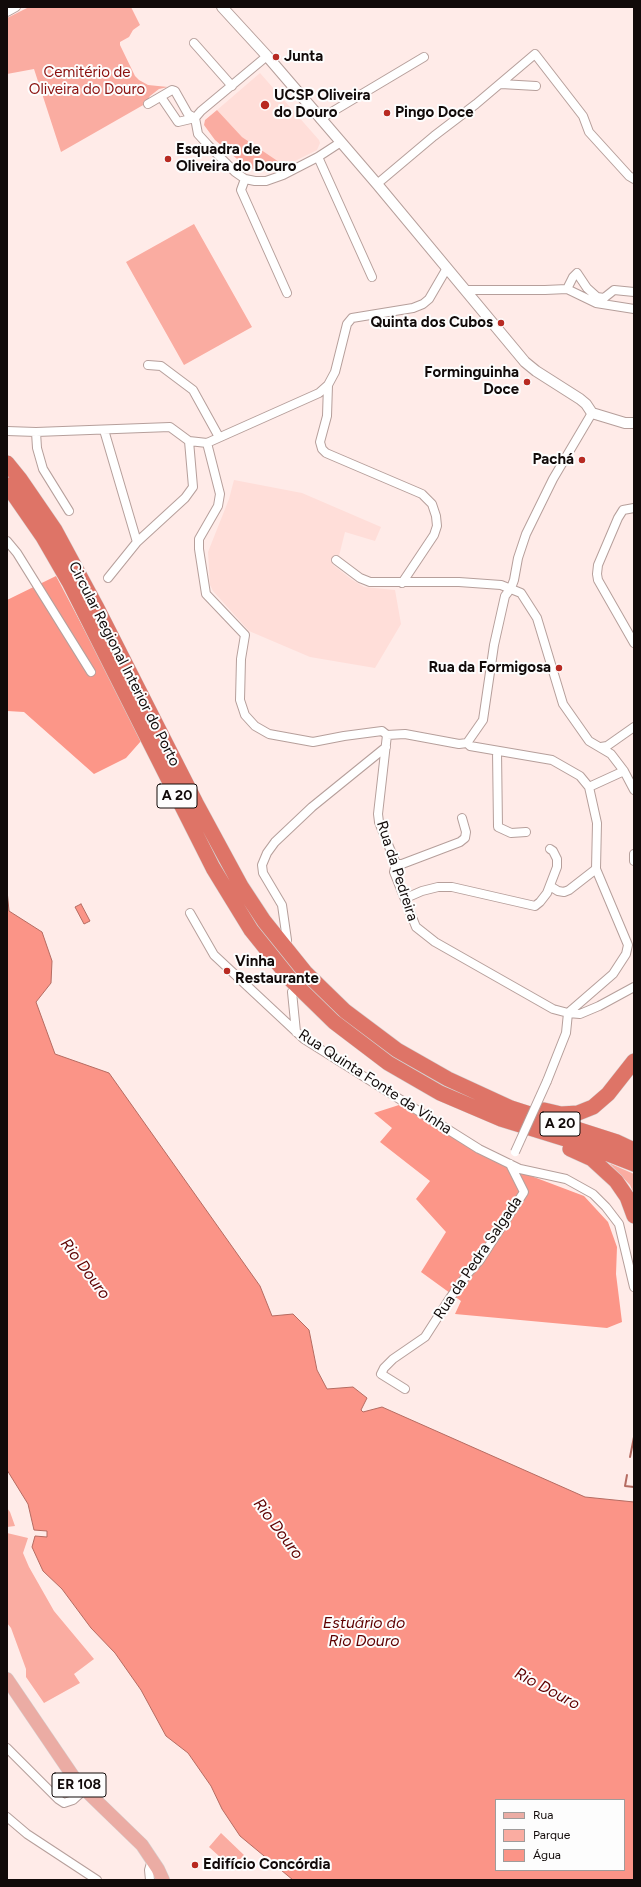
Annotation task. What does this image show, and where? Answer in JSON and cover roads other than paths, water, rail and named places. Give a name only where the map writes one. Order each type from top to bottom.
[{"type":"highway","name":"Circular Regional Interior do Porto","points":[[7,463],[20,479],[55,530],[96,606],[196,803],[241,886],[264,920],[304,972],[345,1011],[397,1050],[448,1079],[511,1108],[617,1142],[634,1150]]},
{"type":"highway","name":"Circular Regional Interior do Porto","points":[[7,485],[43,537],[69,582],[213,868],[259,941],[292,981],[334,1022],[388,1063],[440,1093],[481,1112],[585,1145],[634,1164]]},
{"type":"highway","points":[[486,1097],[561,1114],[578,1113],[593,1107],[608,1094],[634,1061]]},
{"type":"highway","points":[[481,1112],[506,1127],[577,1152],[592,1159],[616,1181],[627,1197],[634,1216]]},
{"type":"main road","name":"ER 108","points":[[7,1679],[72,1776],[84,1790],[142,1845],[152,1860],[162,1880]]},
{"type":"street","points":[[7,12],[16,7]]},
{"type":"street","points":[[222,7],[267,56],[377,184],[525,362],[536,371],[580,399],[586,404],[592,413],[625,423],[634,424]]},
{"type":"street","points":[[194,43],[232,86]]},
{"type":"street","points":[[377,184],[434,136],[501,84],[535,54],[583,116],[589,132],[629,176],[634,179]]},
{"type":"street","points":[[161,97],[178,122],[195,118],[201,111],[267,56]]},
{"type":"street","points":[[320,119],[424,57]]},
{"type":"street","points":[[501,84],[536,86]]},
{"type":"street","points":[[148,104],[172,90],[175,91],[188,114],[195,118],[198,134],[235,172],[245,179],[256,181],[271,179],[283,175],[318,157],[340,142]]},
{"type":"street","points":[[318,157],[372,277]]},
{"type":"street","points":[[245,179],[241,190],[287,293]]},
{"type":"street","points":[[7,431],[36,432],[170,427],[190,441],[207,443],[319,393],[328,385],[337,366],[348,324],[352,318],[413,308],[423,304],[429,299],[448,268]]},
{"type":"street","points":[[567,289],[573,276],[577,273],[587,288],[597,297],[604,298],[614,290],[634,292]]},
{"type":"street","points":[[465,290],[567,289],[596,303],[634,309]]},
{"type":"street","points":[[148,365],[161,366],[193,390],[219,437]]},
{"type":"street","points":[[328,385],[327,416],[320,442],[322,449],[326,453],[422,494],[432,504],[436,516],[437,526],[434,535],[402,583]]},
{"type":"street","points":[[207,443],[220,494],[218,506],[199,539],[199,549],[206,594],[245,635],[241,659],[240,700],[245,715],[255,726],[269,734],[313,742],[382,731],[387,735],[405,734],[460,744],[467,742],[483,720],[494,645],[505,596],[512,588],[518,558],[526,534],[553,479],[592,413]]},
{"type":"street","points":[[104,430],[137,542]]},
{"type":"street","points":[[36,432],[37,448],[43,469],[69,511]]},
{"type":"street","points":[[108,578],[137,542],[185,498],[193,487],[190,441]]},
{"type":"street","points":[[634,508],[623,510],[618,518],[598,565],[597,574],[598,580],[634,643]]},
{"type":"street","points":[[7,541],[17,553],[91,672]]},
{"type":"street","points":[[336,560],[360,578],[370,582],[459,582],[501,585],[512,588],[521,593],[537,618],[563,704],[589,741],[611,754],[624,771],[634,790]]},
{"type":"street","points":[[601,747],[607,746],[634,727]]},
{"type":"street","name":"Rua da Pedreira","points":[[387,735],[378,814],[379,822],[396,864],[394,872],[406,898],[416,928],[422,934],[553,1009],[568,1013]]},
{"type":"street","points":[[467,742],[470,746],[552,760],[580,776],[589,787],[597,823],[596,869],[628,945],[626,954],[613,974],[568,1013],[566,1033],[547,1081],[510,1164]]},
{"type":"street","points":[[287,940],[282,905],[268,884],[263,873],[262,865],[266,853],[275,842],[312,807],[386,747]]},
{"type":"street","points":[[497,751],[498,827],[511,833],[526,832]]},
{"type":"street","points":[[589,787],[624,771]]},
{"type":"street","points":[[396,864],[402,864],[460,842],[465,838],[466,832],[462,818]]},
{"type":"street","points":[[406,898],[422,891],[452,887],[535,906],[540,902],[550,886],[557,868],[557,858],[550,849]]},
{"type":"street","points":[[634,854],[634,861]]},
{"type":"street","points":[[550,886],[558,891],[564,892],[569,890],[596,869]]},
{"type":"street","name":"Rua Quinta Fonte da Vinha","points":[[190,913],[214,955],[304,1039],[479,1149],[520,1169],[566,1179],[593,1194],[606,1207],[619,1224],[634,1287]]},
{"type":"street","points":[[568,1013],[580,1014],[599,1006],[634,987]]},
{"type":"street","points":[[292,992],[296,1032]]},
{"type":"street","name":"Rua da Pedra Salgada","points":[[405,1389],[381,1374],[384,1368],[394,1359],[425,1337],[450,1298],[480,1260],[524,1192],[510,1164]]},
{"type":"street","points":[[7,1748],[58,1799],[64,1803],[73,1800],[84,1790]]},
{"type":"street","points":[[7,1817],[27,1834],[97,1880]]},
{"type":"street","points":[[150,1880],[149,1870],[152,1860]]},
{"type":"water","name":"Estuário do Rio Douro","points":[[7,890],[9,911],[42,932],[52,961],[51,983],[36,1002],[55,1054],[109,1073],[260,1286],[272,1316],[293,1314],[309,1330],[317,1370],[327,1389],[353,1387],[367,1398],[361,1410],[363,1412],[382,1407],[585,1497],[634,1502],[634,1880],[293,1880],[240,1836],[222,1809],[211,1786],[188,1753],[166,1736],[141,1690],[115,1653],[91,1628],[62,1589],[43,1571],[32,1547],[35,1536],[47,1537],[47,1531],[34,1530],[28,1504],[7,1470]]},
{"type":"water","points":[[81,904],[90,921],[84,924],[75,907]]},
{"type":"waterway","points":[[630,1457],[634,1437]]},
{"type":"waterway","points":[[627,1475],[625,1486],[634,1487]]},
{"type":"place","name":"Junta","points":[[276,57]]},
{"type":"place","name":"UCSP Oliveira do Douro","points":[[265,105]]},
{"type":"place","name":"Pingo Doce","points":[[387,113]]},
{"type":"place","name":"Esquadra de Oliveira do Douro","points":[[168,159]]},
{"type":"place","name":"Quinta dos Cubos","points":[[501,323]]},
{"type":"place","name":"Forminguinha Doce","points":[[527,382]]},
{"type":"place","name":"Pachá","points":[[582,460]]},
{"type":"place","name":"Rua da Formigosa","points":[[559,668]]},
{"type":"place","name":"Vinha Restaurante","points":[[227,971]]},
{"type":"place","name":"Edifício Concórdia","points":[[195,1865]]},
{"type":"park label","name":"Cemitério de Oliveira do Douro","points":[[87,82]]},
{"type":"water label","name":"Rio Douro","points":[[85,1269]]},
{"type":"water label","name":"Rio Douro","points":[[278,1529]]},
{"type":"water label","name":"Rio Douro","points":[[547,1689]]}]
